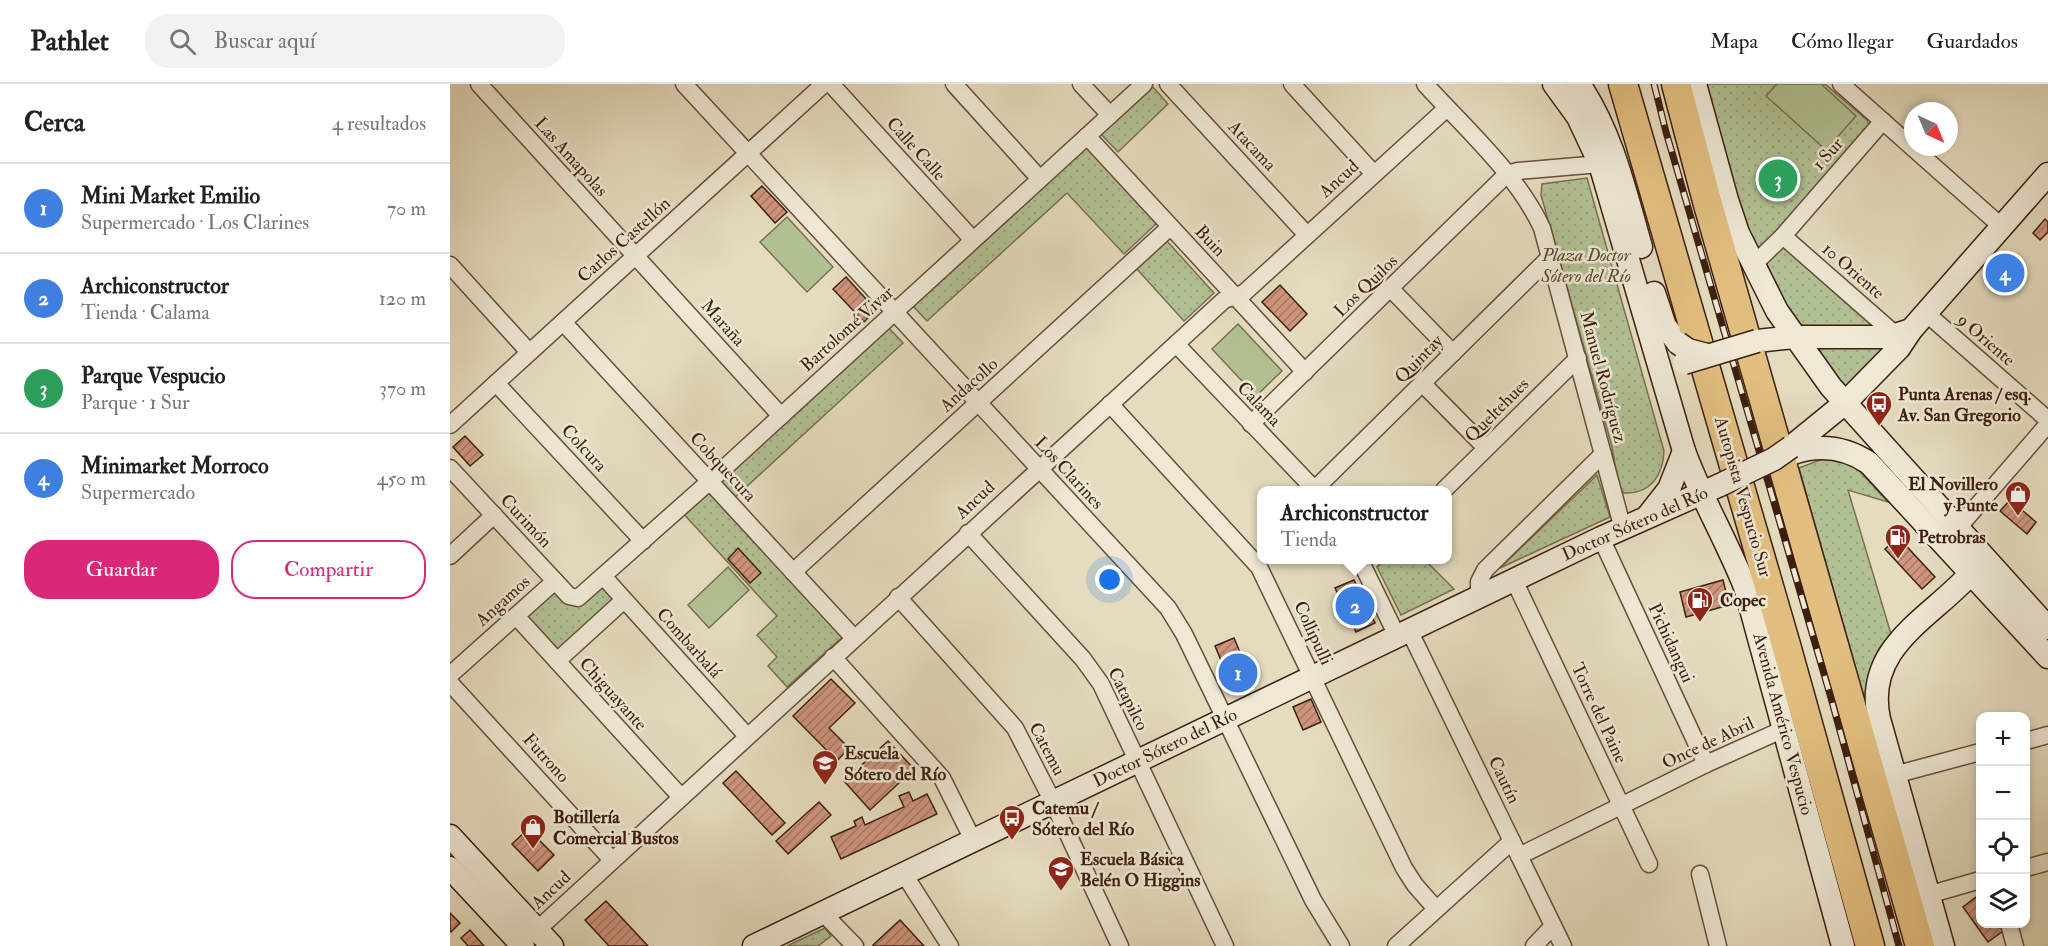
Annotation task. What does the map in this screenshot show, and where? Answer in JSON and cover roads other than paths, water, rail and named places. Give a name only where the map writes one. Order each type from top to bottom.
[{"type":"highway","name":"Autopista Vespucio Sur","points":[[1623,84],[1786,645],[1870,946]]},
{"type":"highway","points":[[1676,84],[1707,201],[1920,946]]},
{"type":"main road","name":"Avenida Américo Vespucio","points":[[1554,84],[1578,117],[1600,164],[1684,451],[1711,489],[1730,549],[1746,587],[1844,946]]},
{"type":"main road","points":[[1579,84],[1595,110],[1608,140],[1622,180],[1662,320],[1681,353]]},
{"type":"main road","points":[[1695,84],[1738,233],[1777,311],[1818,370],[1845,403],[2048,628]]},
{"type":"main road","name":"Doctor Sótero del Río","points":[[754,946],[1514,579],[1786,453],[1845,403],[1899,348],[1904,333],[1926,313],[2048,174]]},
{"type":"main road","points":[[1665,386],[1681,353],[1688,350],[1707,355],[1757,341],[1794,337],[1904,333]]},
{"type":"main road","points":[[1786,453],[1828,447],[1849,452],[1869,463],[2048,657]]},
{"type":"main road","points":[[1644,520],[1669,489],[1684,451]]},
{"type":"main road","points":[[1943,946],[1894,775],[1877,710],[1876,692],[1882,669],[1900,639],[1972,573],[1978,561],[1976,548]]},
{"type":"main road","points":[[450,836],[537,941]]},
{"type":"main road","points":[[450,868],[537,941]]},
{"type":"street","name":"Las Amapolas","points":[[478,84],[635,256]]},
{"type":"street","name":"Los Clarines","points":[[684,84],[1174,616],[1313,900],[1341,946]]},
{"type":"street","name":"Carlos Castellón","points":[[450,425],[824,84]]},
{"type":"street","name":"Calle Calle","points":[[831,84],[973,240]]},
{"type":"street","points":[[954,84],[1040,179]]},
{"type":"street","name":"Bartolomé Vivar","points":[[575,599],[710,481],[1144,84]]},
{"type":"street","name":"Atacama","points":[[1167,84],[1307,235]]},
{"type":"street","points":[[1292,84],[1374,174]]},
{"type":"street","name":"Manuel Rodríguez","points":[[1425,84],[1507,174],[1536,215],[1551,256],[1623,529]]},
{"type":"street","points":[[1841,84],[2002,226]]},
{"type":"street","points":[[1090,87],[1110,115]]},
{"type":"street","name":"Ancud","points":[[537,941],[612,860],[898,597],[1224,300],[1244,292],[1447,108]]},
{"type":"street","name":"1 Sur","points":[[1753,265],[1783,236],[1883,121]]},
{"type":"street","name":"Buin","points":[[1087,136],[1305,372]]},
{"type":"street","points":[[1507,174],[1524,170],[1600,164]]},
{"type":"street","name":"Los Quilos","points":[[1251,424],[1507,174]]},
{"type":"street","name":"Andacollo","points":[[793,572],[1170,227]]},
{"type":"street","name":"10 Oriente","points":[[1783,236],[1904,333]]},
{"type":"street","name":"Maraña","points":[[635,256],[781,416]]},
{"type":"street","name":"Quintay","points":[[1318,486],[1551,256]]},
{"type":"street","points":[[450,265],[529,352]]},
{"type":"street","points":[[1391,289],[1453,353]]},
{"type":"street","name":"9 Oriente","points":[[1926,313],[2048,422]]},
{"type":"street","name":"Cobquecura","points":[[563,322],[854,638]]},
{"type":"street","name":"Calama","points":[[1176,344],[1310,486]]},
{"type":"street","name":"Queltehues","points":[[1448,486],[1578,358]]},
{"type":"street","name":"Colcura","points":[[496,383],[643,541]]},
{"type":"street","points":[[1422,383],[1486,448]]},
{"type":"street","name":"Collipulli","points":[[1110,404],[1254,559],[1404,868],[1436,909]]},
{"type":"street","points":[[1958,528],[2048,422]]},
{"type":"street","points":[[1479,597],[1479,582],[1485,570],[1603,454]]},
{"type":"street","name":"Curimón","points":[[450,468],[569,596],[575,599]]},
{"type":"street","points":[[450,556],[494,516]]},
{"type":"street","name":"Catapilco","points":[[968,533],[1089,667],[1106,694],[1224,946]]},
{"type":"street","name":"Pichidangui","points":[[1601,538],[1706,764]]},
{"type":"street","points":[[1368,564],[1403,633]]},
{"type":"street","name":"Combarbalá","points":[[603,576],[747,736]]},
{"type":"street","name":"Torre del Paine","points":[[1514,579],[1649,864]]},
{"type":"street","name":"Angamos","points":[[450,675],[555,581]]},
{"type":"street","name":"Catemu","points":[[898,597],[1011,724],[1026,748],[1053,802],[1120,946]]},
{"type":"street","points":[[557,661],[624,600]]},
{"type":"street","name":"Chiguayante","points":[[516,616],[681,798]]},
{"type":"street","name":"Cautín","points":[[1403,633],[1516,848],[1563,946]]},
{"type":"street","points":[[833,657],[942,778],[973,840]]},
{"type":"street","name":"Futrono","points":[[450,683],[612,860]]},
{"type":"street","name":"Once de Abril","points":[[1396,946],[1436,909],[1516,848],[1621,806],[1706,764],[1785,729]]},
{"type":"street","points":[[2030,740],[2048,735]]},
{"type":"street","points":[[1894,775],[1976,753]]},
{"type":"street","points":[[2030,867],[2048,862]]},
{"type":"street","points":[[904,873],[950,946]]},
{"type":"street","points":[[1700,874],[1719,946]]},
{"type":"street","points":[[1929,895],[1976,881]]},
{"type":"street","points":[[823,913],[855,946]]},
{"type":"street","points":[[1534,946],[1553,926]]},
{"type":"street","points":[[2010,928],[2014,946]]},
{"type":"railway","points":[[1654,84],[1831,698],[1899,946]]},
{"type":"place","name":"Parque Vespucio","points":[[1778,179]]},
{"type":"place","name":"Minimarket Morroco","points":[[2005,273]]},
{"type":"place","name":"Punta Arenas / esq. Av. San Gregorio","points":[[1879,427]]},
{"type":"place","name":"El Novillero y Punte","points":[[2018,517]]},
{"type":"place","name":"Petrobras","points":[[1898,560]]},
{"type":"place","name":"Archiconstructor","points":[[1355,606]]},
{"type":"place","name":"Copec","points":[[1700,623]]},
{"type":"place","name":"Mini Market Emilio","points":[[1238,673]]},
{"type":"place","name":"Escuela Sótero del Río","points":[[825,786]]},
{"type":"place","name":"Catemu / Sótero del Río","points":[[1012,841]]},
{"type":"place","name":"Botillería Comercial Bustos","points":[[533,850]]},
{"type":"place","name":"Escuela Básica Belén O Higgins","points":[[1061,892]]},
{"type":"park label","name":"Plaza Doctor Sótero del Río","points":[[1586,265]]}]
